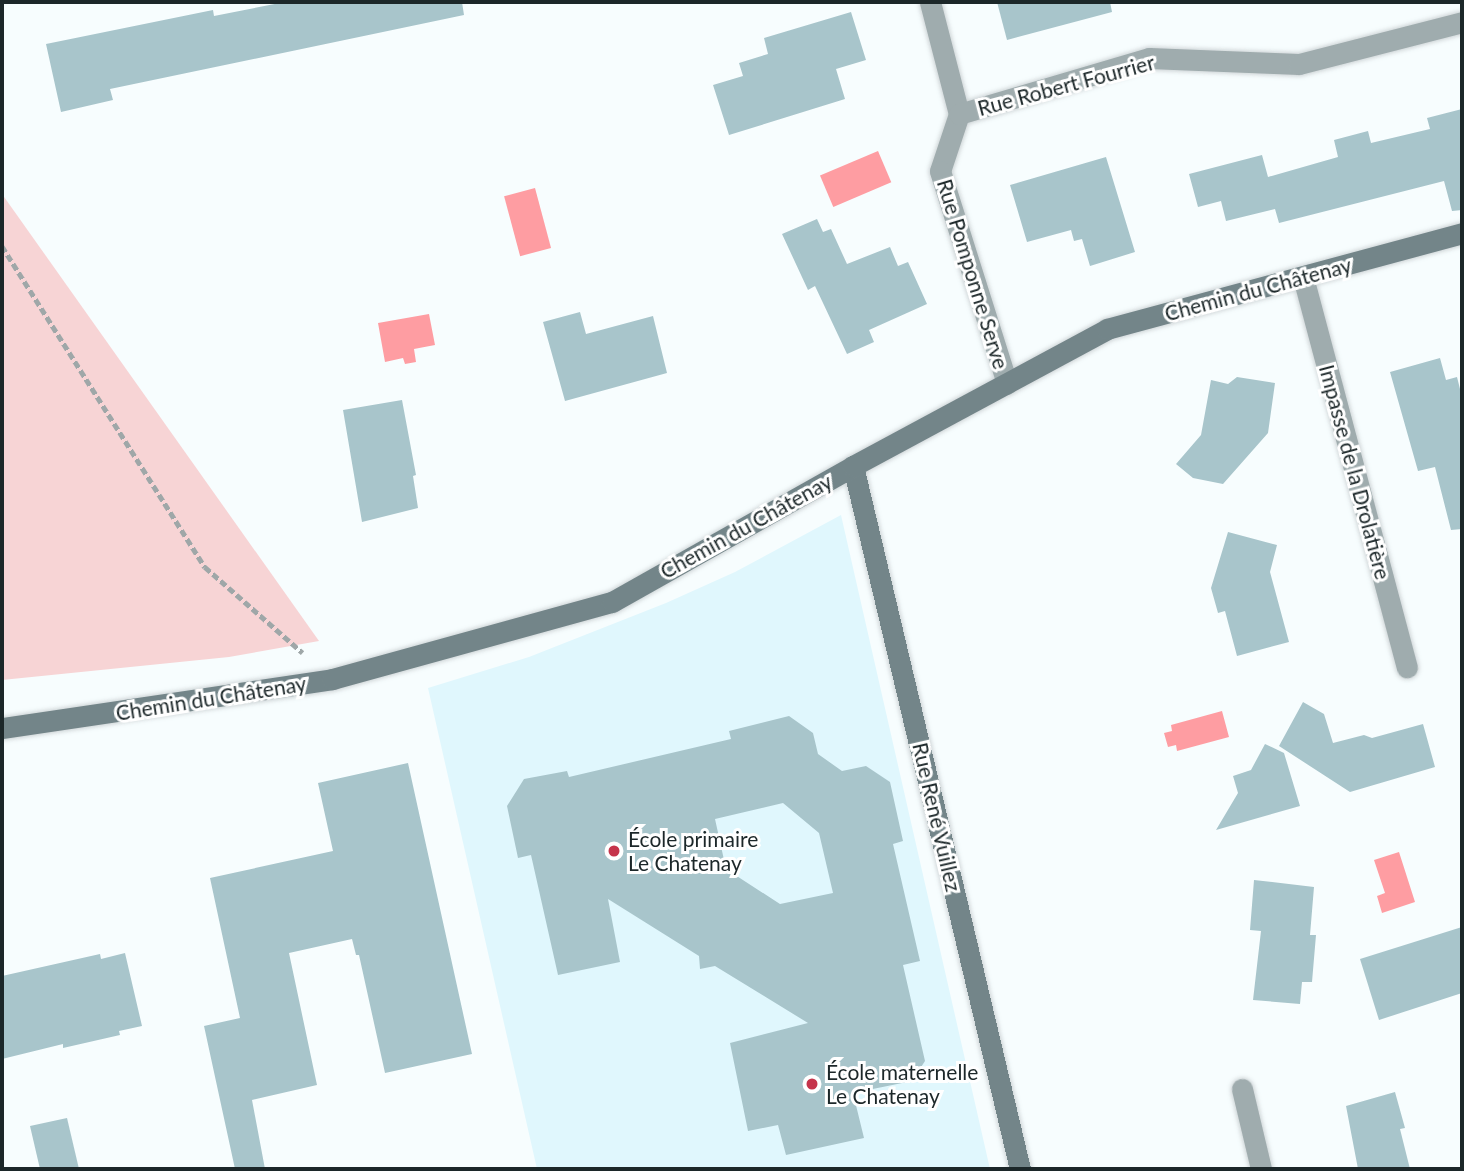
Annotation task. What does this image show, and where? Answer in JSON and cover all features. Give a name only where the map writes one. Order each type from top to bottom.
[{"type":"street","points":[[930,2],[959,114]]},
{"type":"street","name":"Rue Robert Fourrier","points":[[959,114],[1149,58],[1299,64],[1462,22]]},
{"type":"street","name":"Rue Pomponne Serve","points":[[959,114],[940,172],[1007,384]]},
{"type":"street","name":"Chemin du Châtenay","points":[[2,728],[332,679],[612,602],[853,466],[1107,329],[1462,233]]},
{"type":"street","name":"Impasse de la Drolatière","points":[[1303,277],[1407,667]]},
{"type":"street","name":"Rue René Vuillez","points":[[853,466],[1020,1169]]},
{"type":"street","points":[[1242,1089],[1261,1169]]},
{"type":"path","points":[[2,246],[205,567],[332,679]]},
{"type":"shaded area","points":[[878,151],[891,182],[833,207],[820,176]]},
{"type":"shaded area","points":[[535,188],[551,248],[520,256],[504,196]]},
{"type":"shaded area","points":[[2,194],[319,641],[229,657],[2,680]]},
{"type":"shaded area","points":[[429,314],[435,345],[414,349],[416,362],[405,364],[403,358],[385,362],[378,323]]},
{"type":"shaded area","points":[[841,515],[990,1169],[537,1169],[428,688],[529,657],[666,603],[735,572]]},
{"type":"shaded area","points":[[1222,711],[1229,737],[1177,751],[1176,745],[1168,747],[1164,733],[1172,731],[1171,725]]},
{"type":"shaded area","points":[[1399,852],[1415,902],[1382,913],[1377,896],[1385,893],[1374,860]]},
{"type":"building","points":[[285,2],[462,2],[464,15],[110,89],[113,100],[61,112],[46,44],[213,10],[214,16]]},
{"type":"building","points":[[997,2],[1110,2],[1112,12],[1007,40]]},
{"type":"building","points":[[851,12],[866,60],[836,69],[845,99],[729,135],[713,85],[743,76],[739,63],[768,54],[764,38]]},
{"type":"building","points":[[1462,109],[1462,210],[1452,211],[1444,181],[1279,223],[1275,209],[1226,221],[1221,201],[1198,207],[1189,174],[1262,155],[1268,177],[1338,157],[1334,140],[1368,131],[1371,143],[1430,129],[1427,118]]},
{"type":"building","points":[[1106,157],[1135,252],[1090,266],[1082,239],[1074,241],[1071,230],[1027,242],[1010,185]]},
{"type":"building","points":[[817,219],[823,232],[831,229],[847,264],[890,247],[898,266],[908,262],[927,304],[869,330],[874,342],[847,354],[815,286],[808,290],[782,234]]},
{"type":"building","points":[[580,312],[586,334],[653,316],[667,373],[565,401],[543,322]]},
{"type":"building","points":[[1440,358],[1446,380],[1457,377],[1462,397],[1462,529],[1451,530],[1435,467],[1418,471],[1390,372]]},
{"type":"building","points":[[1237,377],[1275,383],[1268,433],[1223,484],[1193,478],[1176,464],[1201,435],[1211,380],[1228,384]]},
{"type":"building","points":[[402,400],[416,475],[413,476],[418,508],[362,522],[343,410]]},
{"type":"building","points":[[1228,532],[1277,545],[1270,572],[1289,642],[1237,656],[1225,611],[1218,613],[1211,588]]},
{"type":"building","points":[[1303,702],[1324,714],[1333,743],[1364,735],[1372,738],[1423,724],[1435,767],[1350,792],[1279,746]]},
{"type":"building","points":[[789,716],[813,733],[818,754],[842,771],[866,766],[890,782],[903,841],[893,844],[920,961],[903,965],[925,1061],[912,1081],[853,1093],[864,1138],[786,1155],[778,1125],[748,1131],[730,1043],[808,1023],[715,966],[700,969],[699,956],[608,899],[620,962],[558,975],[531,855],[518,858],[507,806],[524,779],[567,771],[569,777],[731,739],[729,731]],"holes":[[[783,803],[819,833],[833,893],[780,904],[726,869],[715,819]]]},
{"type":"building","points":[[1265,744],[1284,753],[1300,806],[1216,830],[1238,793],[1233,776],[1251,770]]},
{"type":"building","points":[[408,763],[472,1054],[385,1073],[359,955],[356,955],[352,939],[289,953],[317,1085],[252,1100],[265,1169],[235,1169],[204,1026],[240,1018],[210,878],[333,851],[318,783]]},
{"type":"building","points":[[1254,880],[1314,887],[1310,935],[1316,935],[1312,982],[1302,982],[1300,1004],[1253,1000],[1261,931],[1250,930]]},
{"type":"building","points":[[1462,927],[1462,993],[1379,1020],[1360,959]]},
{"type":"building","points":[[125,953],[142,1026],[119,1031],[120,1035],[63,1048],[63,1044],[2,1059],[2,976],[100,954],[101,959]]},
{"type":"building","points":[[1395,1092],[1405,1128],[1400,1129],[1410,1169],[1358,1169],[1346,1106]]},
{"type":"building","points":[[67,1118],[79,1169],[40,1169],[30,1126]]},
{"type":"place","name":"École primaire Le Chatenay","points":[[614,851]]},
{"type":"place","name":"École maternelle Le Chatenay","points":[[812,1084]]}]
